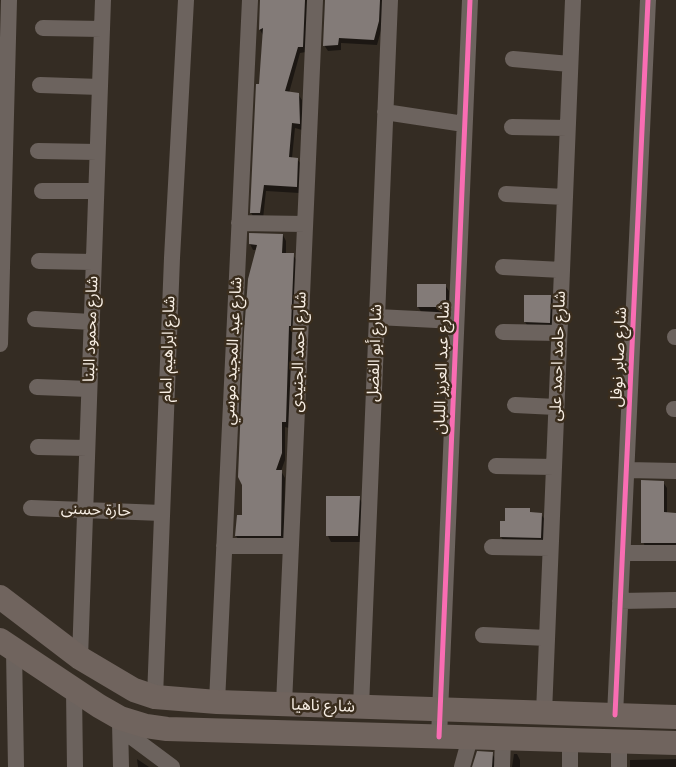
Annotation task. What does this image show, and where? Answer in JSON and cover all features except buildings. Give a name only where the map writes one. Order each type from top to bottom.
[{"type":"main road","name":"شارع ناهيا","points":[[0,597],[80,658],[144,694],[216,702],[676,717]]},
{"type":"main road","name":"شارع ناهيا","points":[[7,645],[120,723],[167,729],[676,743]]},
{"type":"main road","points":[[120,723],[144,694]]},
{"type":"street","points":[[0,344],[9,0]]},
{"type":"street","name":"شارع محمود البنا","points":[[80,658],[103,0]]},
{"type":"street","name":"شارع ابراهيم امام","points":[[144,694],[162,512],[172,258],[186,0]]},
{"type":"street","name":"شارع عبد المجيد موسي","points":[[216,702],[250,0]]},
{"type":"street","name":"شارع احمد الجنيدى","points":[[284,704],[314,0]]},
{"type":"street","name":"شارع أبو الفضل","points":[[361,707],[390,0]]},
{"type":"street","name":"شارع عبد العزيز اللبان","points":[[439,737],[470,0]]},
{"type":"street","name":"شارع حامد احمد على","points":[[544,713],[573,0]]},
{"type":"street","name":"شارع صابر نوفل","points":[[616,715],[648,0]]},
{"type":"street","points":[[43,28],[102,29]]},
{"type":"street","points":[[512,59],[570,64]]},
{"type":"street","points":[[40,85],[100,87]]},
{"type":"street","points":[[385,112],[464,124]]},
{"type":"street","points":[[512,127],[568,128]]},
{"type":"street","points":[[38,151],[97,152]]},
{"type":"street","points":[[42,191],[96,191]]},
{"type":"street","points":[[506,194],[565,197]]},
{"type":"street","points":[[239,223],[305,224]]},
{"type":"street","points":[[39,261],[94,262]]},
{"type":"street","points":[[503,267],[562,270]]},
{"type":"street","points":[[377,317],[456,321]]},
{"type":"street","points":[[35,320],[92,322]]},
{"type":"street","points":[[503,332],[559,333]]},
{"type":"street","points":[[37,388],[89,389]]},
{"type":"street","points":[[515,405],[556,407]]},
{"type":"street","points":[[38,447],[87,448]]},
{"type":"street","points":[[496,466],[554,467]]},
{"type":"street","points":[[627,470],[676,471]]},
{"type":"street","name":"حارة حسنى","points":[[31,508],[162,512]]},
{"type":"street","points":[[224,546],[291,546]]},
{"type":"street","points":[[492,547],[550,548]]},
{"type":"street","points":[[623,553],[676,553]]},
{"type":"street","points":[[620,601],[676,600]]},
{"type":"street","points":[[483,635],[547,638]]},
{"type":"street","points":[[7,645],[16,767]]},
{"type":"street","points":[[74,690],[74,767]]},
{"type":"street","points":[[120,723],[121,767]]},
{"type":"street","points":[[120,723],[172,767]]},
{"type":"street","points":[[462,767],[470,738]]},
{"type":"street","points":[[502,767],[503,739]]},
{"type":"street","points":[[570,741],[570,767]]},
{"type":"street","points":[[619,742],[619,767]]},
{"type":"cycle path","points":[[439,737],[470,0]]},
{"type":"cycle path","points":[[615,715],[648,0]]}]
